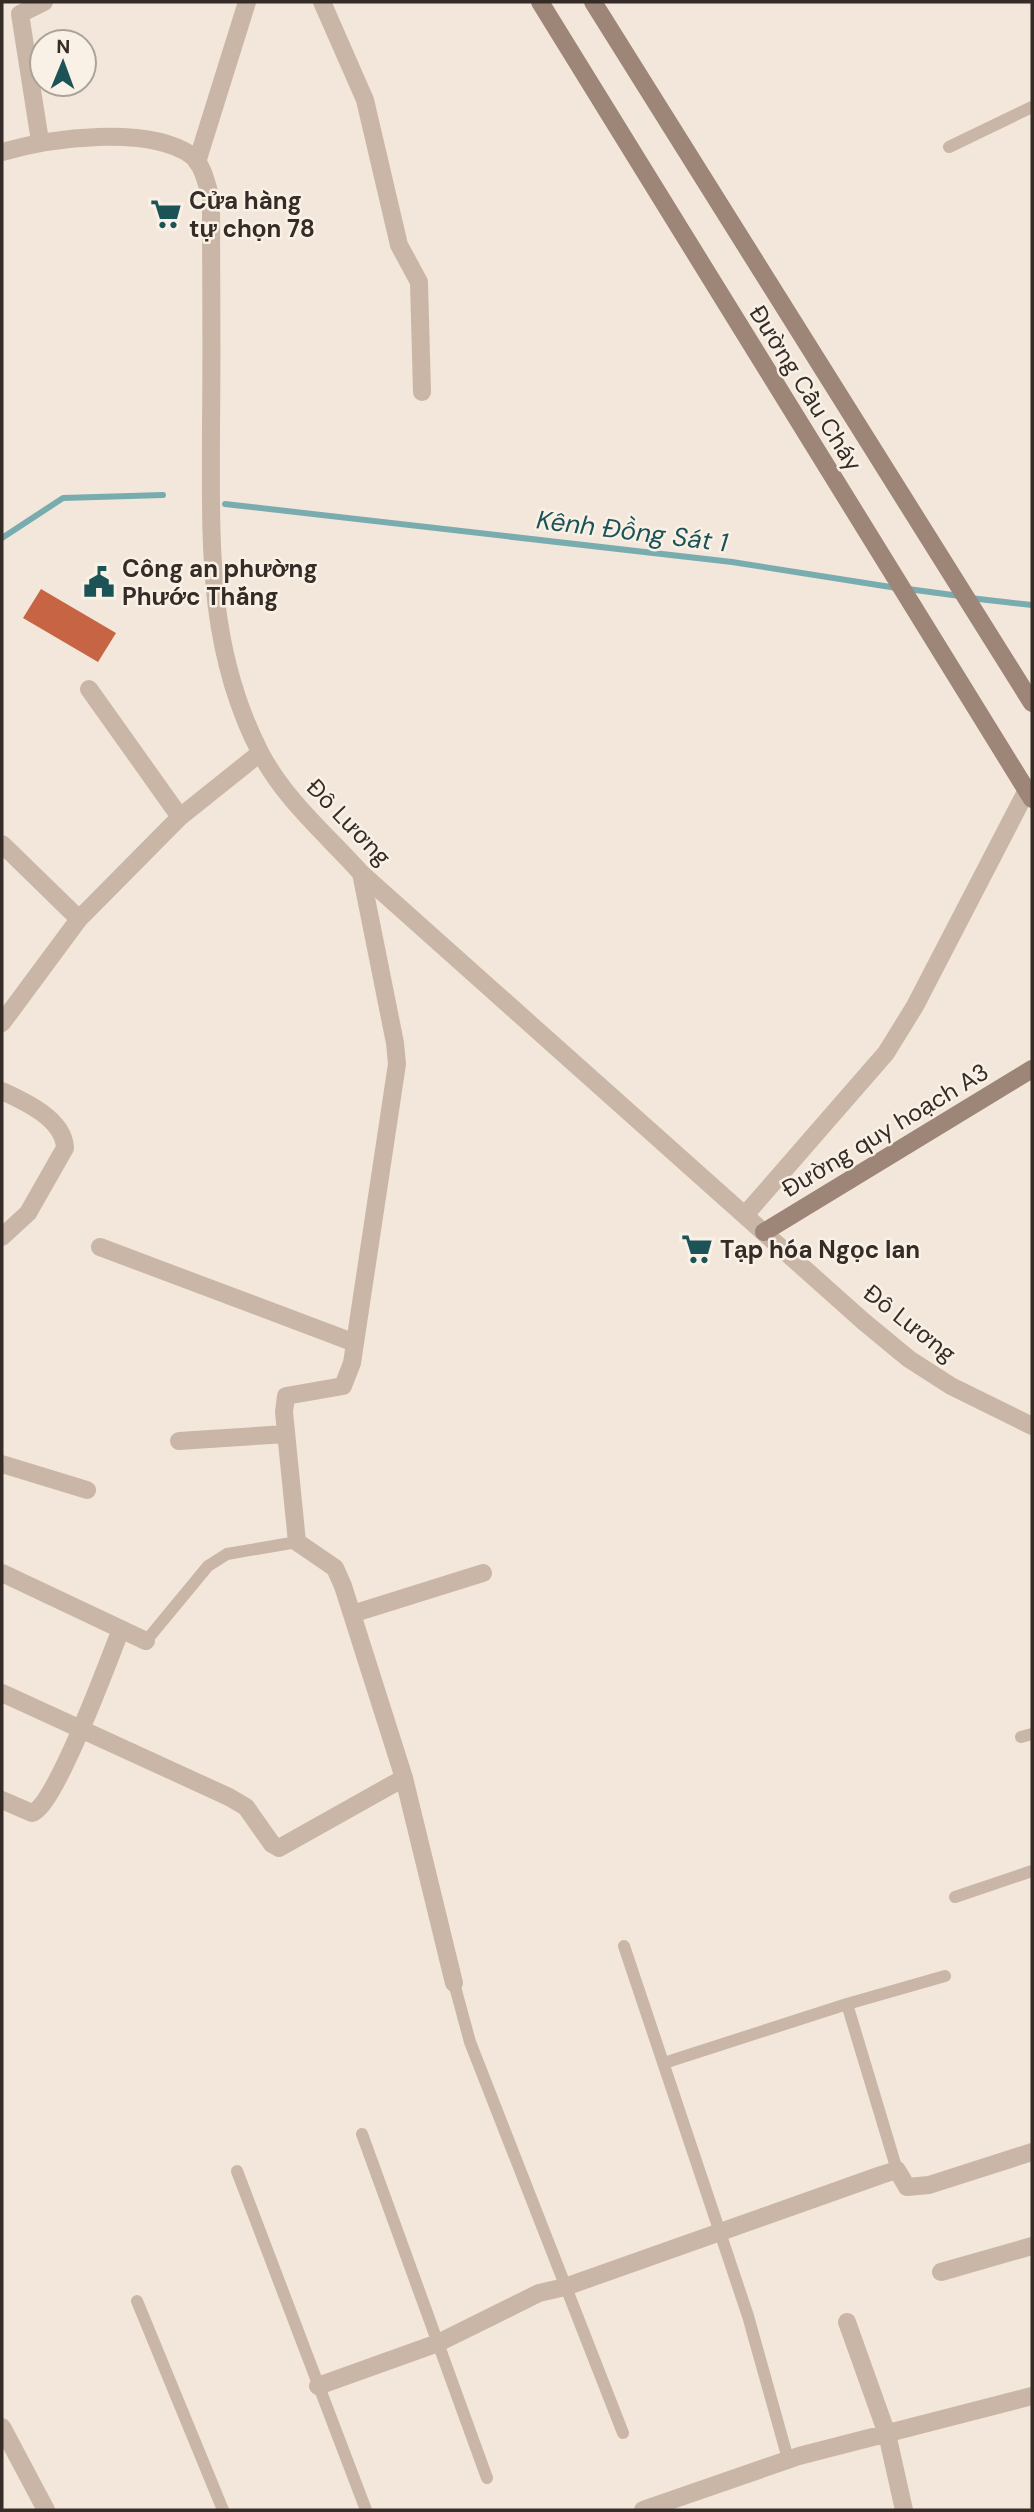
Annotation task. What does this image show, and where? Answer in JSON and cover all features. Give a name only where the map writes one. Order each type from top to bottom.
[{"type":"main road","name":"Đường Cầu Cháy","points":[[540,2],[1030,794]]},
{"type":"main road","name":"Đường Cầu Cháy","points":[[593,2],[1032,703]]},
{"type":"main road","name":"Đường quy hoạch A3","points":[[764,1232],[1032,1069]]},
{"type":"street","points":[[40,141],[20,14],[44,2]]},
{"type":"street","points":[[197,162],[247,2]]},
{"type":"street","points":[[322,2],[365,100],[399,244],[419,282],[422,392]]},
{"type":"street","points":[[2,152],[40,141],[114,137],[159,142],[192,156],[197,162]]},
{"type":"street","name":"Đô Lương","points":[[197,162],[211,198],[211,491],[220,641],[234,698],[260,753],[286,794],[362,873],[909,1359],[951,1386],[1032,1426]]},
{"type":"street","points":[[89,689],[180,817]]},
{"type":"street","points":[[2,1023],[79,919],[180,817],[260,753]]},
{"type":"street","points":[[745,1215],[886,1053],[915,1006],[1030,794]]},
{"type":"street","points":[[2,844],[79,919]]},
{"type":"street","points":[[362,873],[397,1064],[355,1343],[343,1386],[286,1396],[286,1434],[297,1542],[335,1568],[352,1614],[404,1778],[454,1983]]},
{"type":"street","points":[[2,1091],[27,1103],[48,1119],[65,1140],[65,1148],[28,1213],[2,1237]]},
{"type":"street","points":[[100,1247],[355,1343]]},
{"type":"street","points":[[179,1441],[286,1434]]},
{"type":"street","points":[[2,1464],[87,1490]]},
{"type":"street","points":[[2,1573],[146,1641]]},
{"type":"street","points":[[352,1614],[483,1573]]},
{"type":"street","points":[[2,1800],[27,1812],[40,1810],[80,1731],[121,1629]]},
{"type":"street","points":[[2,1693],[229,1797],[246,1807],[272,1844],[279,1848],[404,1778]]},
{"type":"street","points":[[318,2386],[438,2343],[540,2293],[565,2287],[897,2170],[907,2187],[929,2185],[1032,2152]]},
{"type":"street","points":[[941,2272],[1032,2246]]},
{"type":"street","points":[[847,2322],[887,2434],[904,2510]]},
{"type":"street","points":[[643,2510],[788,2459],[1032,2396]]},
{"type":"street","points":[[2,2427],[46,2510]]},
{"type":"lane","points":[[949,147],[1032,107]]},
{"type":"lane","points":[[146,1641],[208,1566],[227,1554],[297,1542]]},
{"type":"lane","points":[[955,1897],[1032,1871]]},
{"type":"lane","points":[[624,1945],[748,2316],[788,2459]]},
{"type":"lane","points":[[664,2063],[847,2004],[945,1976]]},
{"type":"lane","points":[[454,1983],[470,2042],[623,2433]]},
{"type":"lane","points":[[847,2004],[897,2170]]},
{"type":"lane","points":[[362,2134],[487,2478]]},
{"type":"lane","points":[[237,2171],[366,2510]]},
{"type":"lane","points":[[137,2301],[223,2510]]},
{"type":"building","points":[[41,589],[116,633],[98,662],[23,618]]},
{"type":"waterway","name":"Kênh Đồng Sát 1","points":[[2,538],[63,498],[163,495]]},
{"type":"waterway","name":"Kênh Đồng Sát 1","points":[[225,504],[732,562],[897,588]]},
{"type":"waterway","name":"Kênh Đồng Sát 1","points":[[908,589],[960,596]]},
{"type":"waterway","name":"Kênh Đồng Sát 1","points":[[970,598],[1032,605]]},
{"type":"place","name":"Cửa hàng tự chọn 78","points":[[166,214]]},
{"type":"place","name":"Công an phường Phước Thắng","points":[[99,582]]},
{"type":"place","name":"Tạp hóa Ngọc lan","points":[[697,1249]]}]
